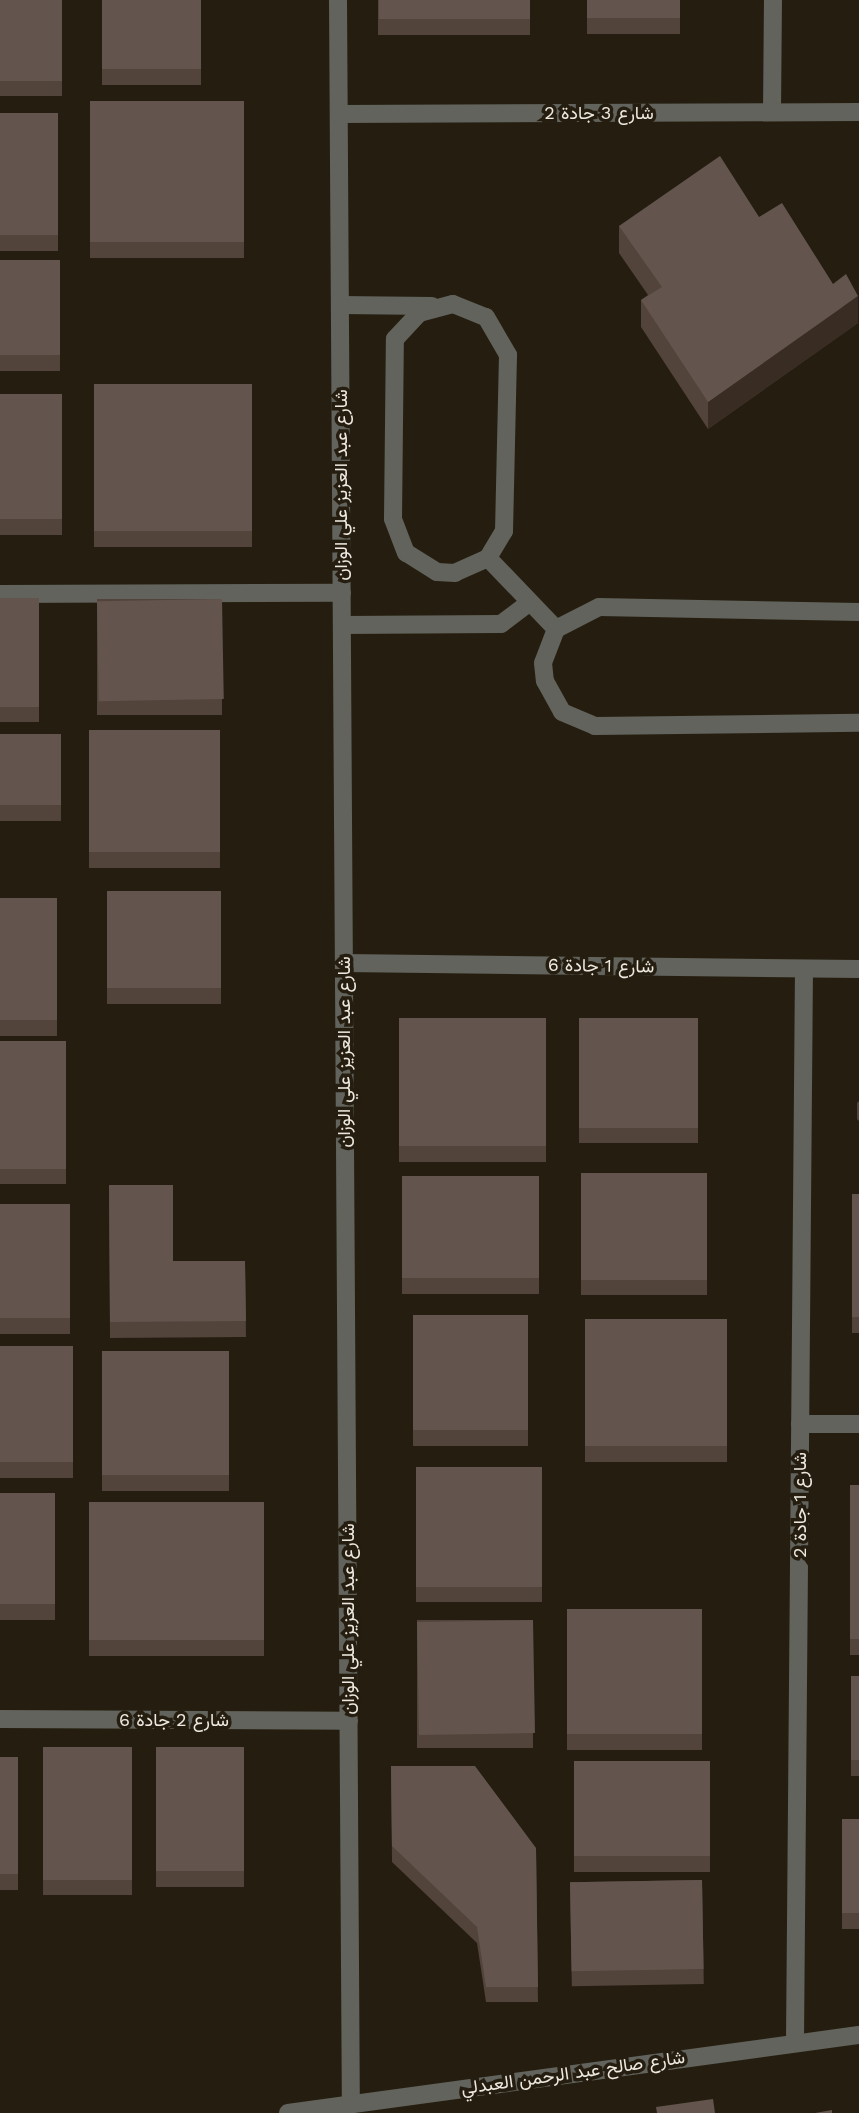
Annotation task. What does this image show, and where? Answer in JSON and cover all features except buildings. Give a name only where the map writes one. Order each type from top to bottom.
[{"type":"street","name":"شارع عبد العزيز علي الوزان","points":[[338,0],[351,2104]]},
{"type":"street","points":[[772,112],[773,0]]},
{"type":"street","name":"شارع 3 جادة 2","points":[[339,114],[859,112]]},
{"type":"street","points":[[340,305],[435,306],[471,308],[486,317],[508,355],[506,515],[488,558],[455,573],[437,572],[406,553],[393,519],[395,339],[405,324],[435,306]]},
{"type":"street","points":[[488,558],[556,629]]},
{"type":"street","points":[[0,594],[342,593]]},
{"type":"street","points":[[342,625],[501,624],[530,603]]},
{"type":"street","points":[[859,612],[599,607],[556,629],[543,663],[545,681],[562,712],[578,722],[859,723]]},
{"type":"street","name":"شارع 1 جادة 6","points":[[344,963],[859,969]]},
{"type":"street","name":"شارع 1 جادة 2","points":[[795,2042],[804,969]]},
{"type":"street","points":[[800,1424],[859,1424]]},
{"type":"street","name":"شارع 2 جادة 6","points":[[0,1718],[349,1721]]},
{"type":"street","name":"شارع صالح عبد الرحمن العبدلي","points":[[288,2113],[859,2035]]}]
